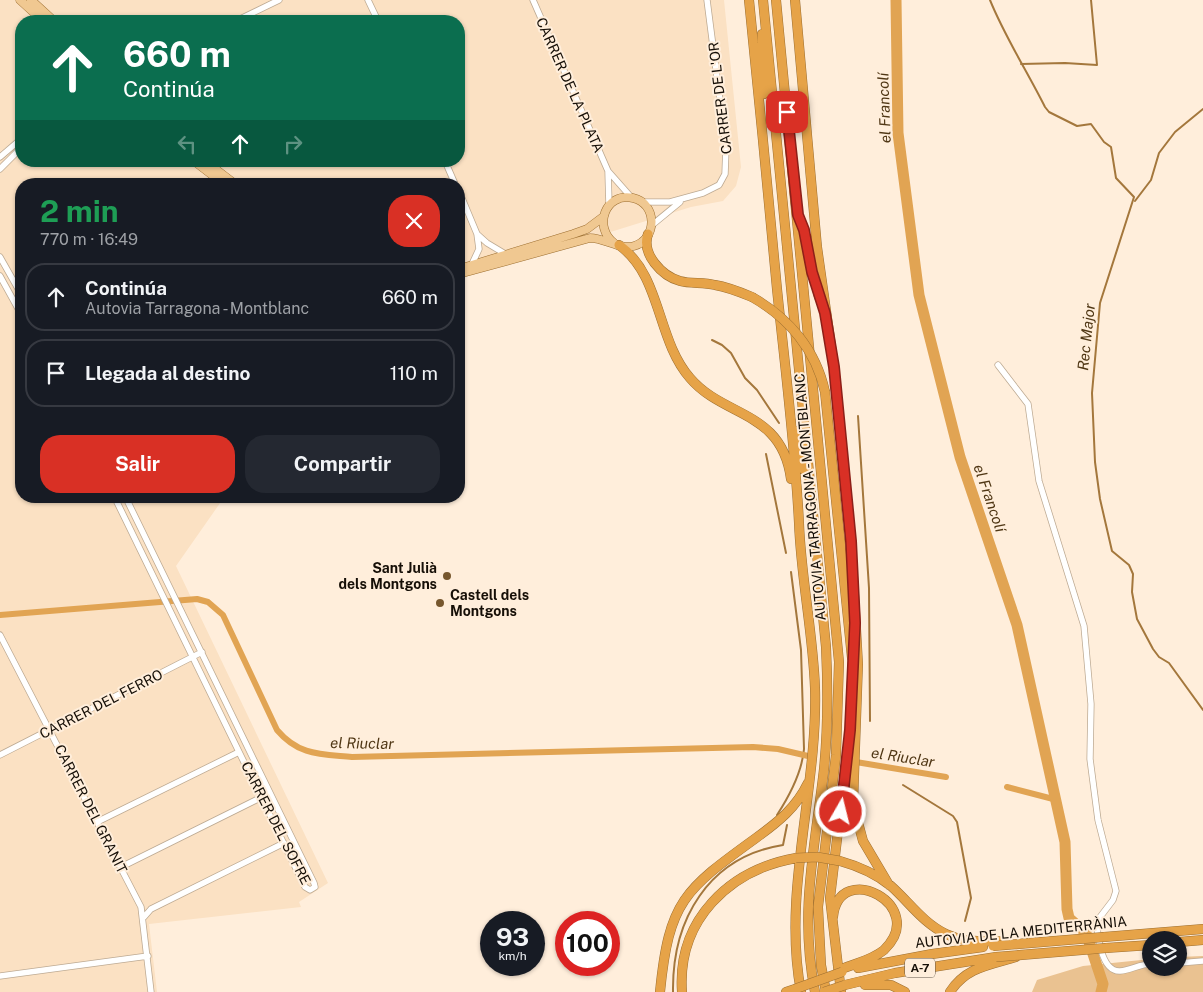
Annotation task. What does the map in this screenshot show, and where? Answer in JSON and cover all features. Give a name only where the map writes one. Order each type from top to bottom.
[{"type":"highway","points":[[750,0],[790,402],[798,523]]},
{"type":"highway","name":"AUTOVIA TARRAGONA - MONTBLANC","points":[[776,0],[798,215],[839,662],[836,755],[818,907],[821,965],[827,991]]},
{"type":"highway","points":[[795,0],[805,121],[825,313],[834,367],[851,541],[858,687],[857,732],[852,782],[853,804],[863,841],[889,885]]},
{"type":"highway","points":[[763,2],[765,155]]},
{"type":"highway","name":"AUTOVIA TARRAGONA - MONTBLANC","points":[[763,2],[826,647],[828,710],[823,771],[807,896],[808,942],[815,992]]},
{"type":"highway","points":[[798,215],[804,230],[812,272],[825,313]]},
{"type":"highway","points":[[648,234],[646,243],[651,257],[661,270],[671,278],[716,285],[752,297],[776,313],[799,336],[816,362],[825,392],[852,661]]},
{"type":"highway","points":[[616,244],[629,253],[640,267],[674,353],[690,378],[710,395],[754,419],[776,440],[790,470],[811,633],[815,689],[810,779],[796,903],[794,991],[866,961],[884,949],[894,934],[895,916],[883,896],[868,890],[857,890],[846,894],[838,902],[833,912],[832,927]]},
{"type":"highway","points":[[790,402],[807,493],[812,505]]},
{"type":"highway","points":[[844,989],[832,927],[830,898],[849,745],[855,623]]},
{"type":"highway","points":[[660,992],[667,937],[681,904],[710,872],[793,808],[810,779]]},
{"type":"highway","points":[[682,992],[683,965],[690,941],[710,904],[729,886],[748,873],[768,864],[796,858],[817,857],[840,861],[875,875],[889,885],[938,930],[965,940],[992,944]]},
{"type":"highway","name":"AUTOVIA DE LA MEDITERRÀNIA","points":[[842,971],[905,958],[992,944],[1017,944],[1203,929]]},
{"type":"highway","points":[[1187,941],[1203,940]]},
{"type":"highway","name":"AUTOVIA DE LA MEDITERRÀNIA","points":[[844,989],[896,973],[1018,957],[1142,946]]},
{"type":"highway","points":[[950,992],[958,981],[972,971],[997,960]]},
{"type":"highway","points":[[827,991],[884,984],[905,992]]},
{"type":"main road","points":[[20,0],[36,15]]},
{"type":"main road","points":[[32,0],[48,15]]},
{"type":"main road","points":[[202,167],[216,178]]},
{"type":"main road","points":[[213,167],[227,178]]},
{"type":"main road","points":[[465,267],[587,229],[603,217],[609,205],[621,198],[631,197],[643,202],[650,212],[652,225],[648,234],[636,245],[616,244],[599,238],[580,240],[465,272]]},
{"type":"main road","points":[[603,217],[604,230],[616,244]]},
{"type":"street","points":[[248,15],[279,0]]},
{"type":"street","points":[[368,0],[375,15]]},
{"type":"street","name":"CARRER DE LA PLATA","points":[[532,0],[608,171],[631,197]]},
{"type":"street","name":"CARRER DE L'OR","points":[[652,225],[684,200],[719,185],[726,174],[727,162],[707,0]]},
{"type":"street","points":[[0,157],[15,144]]},
{"type":"street","points":[[0,169],[15,154]]},
{"type":"street","name":"CARRER DE LA PLATA","points":[[608,171],[609,205]]},
{"type":"street","name":"CARRER DE L'OR","points":[[643,202],[684,200]]},
{"type":"street","points":[[465,205],[477,234],[479,250],[472,264]]},
{"type":"street","points":[[477,234],[487,243],[507,254]]},
{"type":"street","points":[[0,257],[15,283]]},
{"type":"street","points":[[0,276],[15,303]]},
{"type":"street","points":[[998,365],[1028,404],[1039,481],[1084,626],[1091,704],[1090,759],[1098,820],[1116,891],[1113,900],[1097,921],[1104,958],[1108,967],[1114,970],[1142,965]]},
{"type":"street","name":"CARRER DEL SOFRE","points":[[117,503],[191,658],[262,797],[305,887],[310,890],[315,887],[314,882],[294,839],[128,503]]},
{"type":"street","name":"CARRER DEL GRANIT","points":[[0,635],[141,906],[144,917],[151,992]]},
{"type":"street","name":"CARRER DEL FERRO","points":[[0,755],[202,652]]},
{"type":"street","points":[[97,822],[239,752]]},
{"type":"street","points":[[121,867],[262,797]]},
{"type":"street","points":[[144,917],[151,909],[284,843]]},
{"type":"street","points":[[0,976],[148,956]]},
{"type":"street","points":[[1187,963],[1203,962]]},
{"type":"shaded area","points":[[0,0],[724,0],[741,167],[736,186],[723,201],[691,207],[465,277],[465,178],[15,178],[15,503],[220,503],[176,566],[328,883],[299,902],[301,907],[149,924],[157,992],[0,992]]},
{"type":"shaded area","points":[[1203,956],[1203,992],[1032,992],[1037,980],[1083,966],[1142,960],[1142,976],[1187,976],[1187,957]]},
{"type":"waterway","name":"el Francolí","points":[[896,0],[898,133],[919,295],[960,457],[1017,625],[1065,842],[1067,909],[1069,918],[1086,933],[1103,984],[1101,992]]},
{"type":"waterway","name":"Rec Major","points":[[990,0],[1009,41],[1045,107],[1049,112],[1077,126],[1091,124],[1104,142],[1111,147],[1116,178],[1134,197],[1100,303],[1092,393],[1095,462],[1100,499],[1112,551],[1129,565],[1133,574],[1132,592],[1137,619],[1153,649],[1159,657],[1169,663],[1203,710]]},
{"type":"waterway","points":[[1021,64],[1065,63],[1097,65],[1091,0]]},
{"type":"waterway","points":[[1135,201],[1151,180],[1159,153],[1175,132],[1203,109]]},
{"type":"waterway","points":[[712,340],[722,345],[731,353],[745,378],[757,390],[779,423]]},
{"type":"waterway","points":[[858,416],[869,588],[870,721]]},
{"type":"waterway","points":[[766,454],[786,553]]},
{"type":"waterway","points":[[777,815],[795,783],[804,749],[801,650],[791,572]]},
{"type":"waterway","name":"el Riuclar","points":[[0,615],[197,599],[208,602],[223,615],[277,730],[294,745],[320,754],[352,757],[753,747],[778,749],[808,756]]},
{"type":"waterway","name":"el Riuclar","points":[[856,762],[946,777]]},
{"type":"waterway","points":[[903,785],[953,816],[957,822],[971,898],[965,921]]},
{"type":"waterway","name":"el Riuclar","points":[[1007,787],[1057,800]]},
{"type":"waterway","points":[[673,992],[674,966],[679,940],[688,917],[700,896],[715,878],[734,863],[757,852],[783,845],[787,825]]},
{"type":"place","name":"Sant Julià dels Montgons","points":[[447,576]]},
{"type":"place","name":"Castell dels Montgons","points":[[440,603]]},
{"type":"route","points":[[787,112],[798,215],[804,230],[809,260],[819,298],[825,313],[834,367],[851,541],[855,623],[850,730],[841,812]]}]
